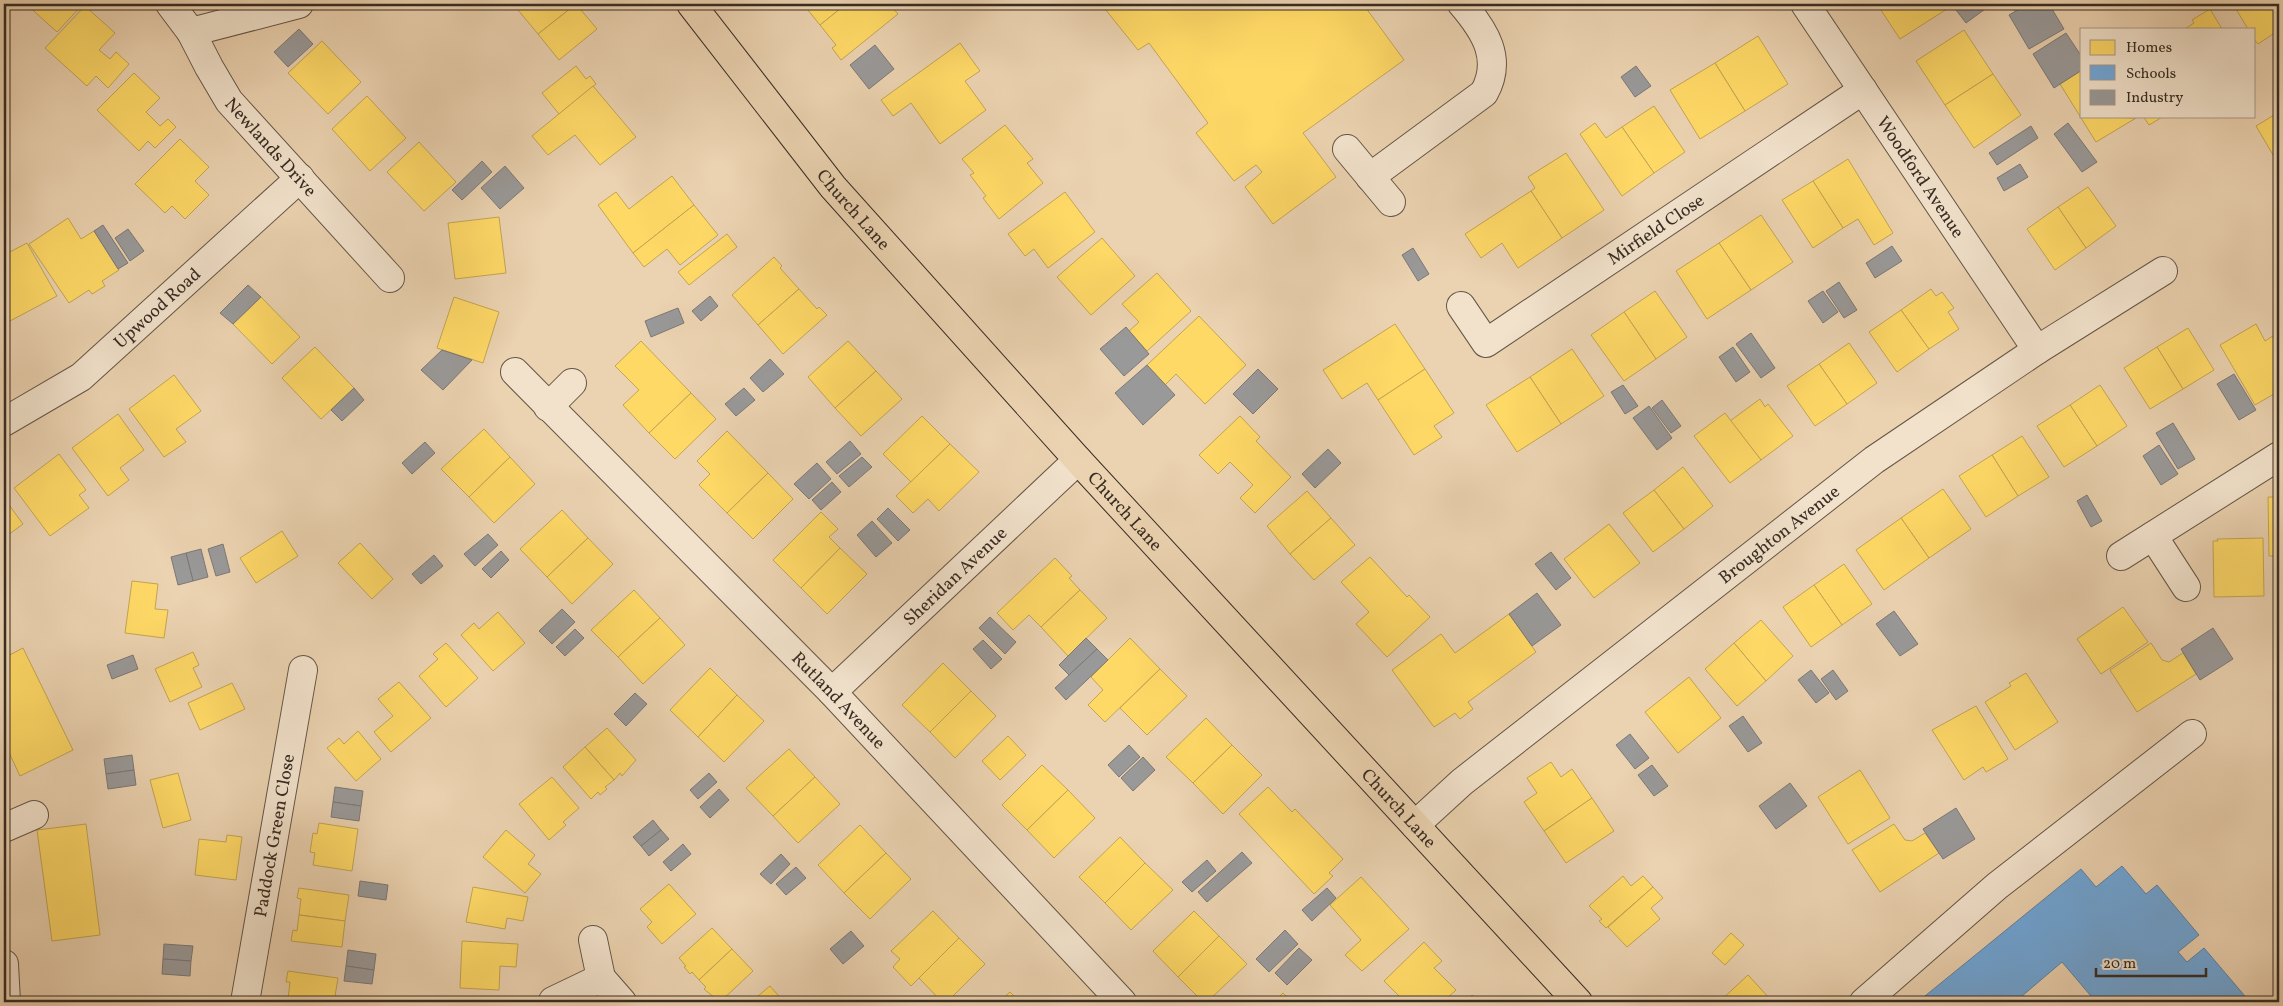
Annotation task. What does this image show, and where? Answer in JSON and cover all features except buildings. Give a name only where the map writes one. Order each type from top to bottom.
[{"type":"main road","name":"Church Lane","points":[[691,4],[833,187],[1078,460],[1578,1002]]},
{"type":"street","name":"Newlands Drive","points":[[170,4],[191,32],[209,68],[229,101],[390,278]]},
{"type":"street","points":[[191,32],[299,4]]},
{"type":"street","points":[[1370,177],[1484,93],[1491,81],[1492,63],[1489,42],[1462,4]]},
{"type":"street","name":"Woodford Avenue","points":[[1805,4],[2037,350]]},
{"type":"street","name":"Mirfield Close","points":[[1462,306],[1486,343],[1863,90]]},
{"type":"street","points":[[1347,149],[1391,202]]},
{"type":"street","name":"Upwood Road","points":[[4,422],[81,378],[300,178]]},
{"type":"street","name":"Broughton Avenue","points":[[1415,825],[1462,782],[1874,460],[2037,350],[2163,271]]},
{"type":"street","name":"Rutland Avenue","points":[[515,372],[832,692],[1122,1002]]},
{"type":"street","points":[[548,407],[572,383]]},
{"type":"street","points":[[2121,556],[2279,456]]},
{"type":"street","name":"Sheridan Avenue","points":[[832,692],[1078,460]]},
{"type":"street","points":[[2153,536],[2186,587]]},
{"type":"street","name":"Paddock Green Close","points":[[245,1002],[303,670]]},
{"type":"street","points":[[1864,1002],[1997,886],[2192,734]]},
{"type":"street","points":[[4,828],[34,815]]},
{"type":"street","points":[[593,940],[602,978],[622,1002]]},
{"type":"street","points":[[4,964],[6,1002]]},
{"type":"street","points":[[553,1001],[602,978]]}]
